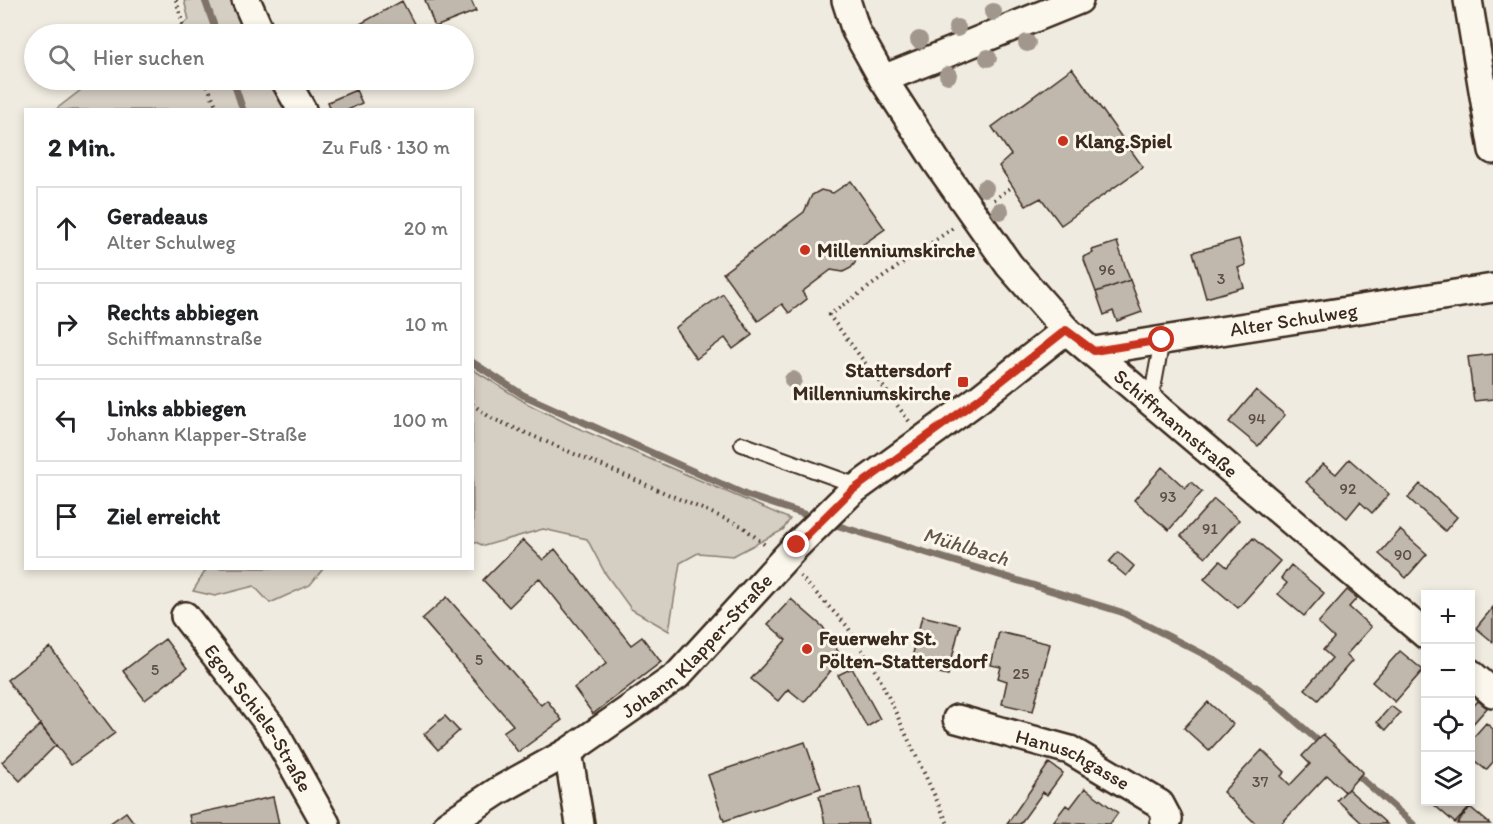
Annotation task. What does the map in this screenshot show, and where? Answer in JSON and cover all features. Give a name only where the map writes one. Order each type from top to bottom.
[{"type":"street","name":"Schiffmannstraße","points":[[846,0],[856,31],[883,79],[1009,265],[1066,330],[1094,351],[1421,632]]},
{"type":"street","points":[[883,79],[1079,0]]},
{"type":"street","points":[[1468,0],[1493,150]]},
{"type":"street","points":[[256,3],[259,24]]},
{"type":"street","points":[[291,90],[301,108]]},
{"type":"street","name":"Alter Schulweg","points":[[1094,351],[1493,288]]},
{"type":"street","name":"Johann Klapper-Straße","points":[[448,824],[498,791],[568,752],[677,676],[797,545],[854,489],[980,398],[1066,330]]},
{"type":"street","name":"Egon Schiele-Straße","points":[[185,616],[272,728],[326,824]]},
{"type":"street","points":[[1475,677],[1493,693]]},
{"type":"street","name":"Hanuschgasse","points":[[957,719],[1070,750],[1160,804],[1168,819],[1164,824]]},
{"type":"street","points":[[568,752],[580,824]]},
{"type":"lane","points":[[1151,400],[1162,340]]},
{"type":"lane","points":[[742,444],[854,489]]},
{"type":"path","points":[[176,0],[183,24]]},
{"type":"path","points":[[209,90],[217,108]]},
{"type":"path","points":[[923,439],[829,315],[973,214]]},
{"type":"shaded area","points":[[184,0],[234,0],[244,24],[183,24],[189,20]]},
{"type":"shaded area","points":[[81,90],[277,90],[287,108],[58,108]]},
{"type":"shaded area","points":[[474,370],[528,404],[571,425],[790,519],[783,530],[733,556],[698,553],[680,563],[669,631],[631,609],[605,573],[587,539],[543,529],[484,546],[474,541]]},
{"type":"shaded area","points":[[206,570],[322,570],[310,585],[270,603],[254,586],[215,596],[193,591]]},
{"type":"building","points":[[425,0],[471,0],[476,11],[443,24],[434,24]]},
{"type":"building","points":[[402,1],[414,24],[360,24]]},
{"type":"building","name":"Klang.Spiel","points":[[1072,68],[1143,167],[1061,225],[1041,198],[1026,206],[999,166],[1011,155],[992,127]]},
{"type":"building","points":[[356,90],[362,103],[352,108],[330,108],[328,102]]},
{"type":"building","name":"Millenniumskirche","points":[[851,181],[885,229],[858,248],[855,263],[851,268],[843,272],[831,270],[802,292],[807,299],[789,313],[782,304],[758,321],[723,273],[804,212],[812,195],[821,190],[833,193]]},
{"type":"building","points":[[1239,239],[1246,265],[1238,268],[1244,287],[1206,298],[1193,252]]},
{"type":"building","points":[[1117,242],[1130,280],[1096,292],[1083,257],[1093,253],[1092,250]]},
{"type":"building","points":[[1130,280],[1142,312],[1117,321],[1113,311],[1104,315],[1096,292]]},
{"type":"building","points":[[723,294],[752,335],[733,349],[725,338],[696,359],[675,328]]},
{"type":"building","points":[[1493,354],[1493,399],[1474,401],[1468,357]]},
{"type":"building","points":[[1256,390],[1285,415],[1258,446],[1229,422]]},
{"type":"building","points":[[1349,459],[1389,494],[1372,513],[1360,502],[1347,518],[1306,482],[1323,464],[1336,474]]},
{"type":"building","points":[[1162,467],[1185,488],[1191,482],[1202,492],[1169,530],[1134,500]]},
{"type":"building","points":[[1420,484],[1457,517],[1445,531],[1408,498]]},
{"type":"building","points":[[1214,499],[1239,520],[1206,557],[1181,536]]},
{"type":"building","points":[[1400,530],[1427,554],[1406,578],[1379,554]]},
{"type":"building","points":[[1253,538],[1280,561],[1238,608],[1204,579],[1220,561],[1227,567]]},
{"type":"building","points":[[523,540],[543,560],[555,549],[631,645],[642,637],[661,662],[593,714],[574,688],[607,663],[539,578],[509,607],[483,580]]},
{"type":"building","points":[[1118,552],[1134,566],[1126,576],[1109,562]]},
{"type":"building","points":[[1291,565],[1324,593],[1304,616],[1278,594],[1287,583],[1281,578]]},
{"type":"building","points":[[1347,590],[1357,598],[1349,607],[1371,627],[1346,655],[1352,661],[1318,700],[1305,689],[1332,658],[1323,650],[1334,638],[1318,623]]},
{"type":"building","points":[[447,597],[541,705],[547,700],[562,720],[518,752],[503,732],[513,725],[422,619]]},
{"type":"building","name":"Feuerwehr St. Pölten-Stattersdorf","points":[[791,599],[823,627],[842,658],[804,702],[788,689],[778,701],[751,679],[786,640],[768,624]]},
{"type":"building","points":[[1493,607],[1493,642],[1476,628]]},
{"type":"building","points":[[922,616],[960,625],[948,675],[910,666]]},
{"type":"building","points":[[999,632],[1050,644],[1033,711],[1002,704],[1007,681],[998,678],[1001,667],[991,665]]},
{"type":"building","points":[[165,639],[187,668],[145,700],[123,671]]},
{"type":"building","points":[[50,647],[115,733],[71,765],[7,680]]},
{"type":"building","points":[[1400,651],[1421,668],[1421,672],[1395,702],[1372,682]]},
{"type":"building","points":[[852,668],[880,719],[867,727],[838,675]]},
{"type":"building","points":[[1478,701],[1487,708],[1475,721],[1475,704]]},
{"type":"building","points":[[1208,702],[1233,724],[1209,751],[1184,728]]},
{"type":"building","points":[[1391,706],[1400,713],[1386,730],[1377,722]]},
{"type":"building","points":[[445,716],[459,731],[438,750],[424,734]]},
{"type":"building","points":[[1486,723],[1493,729],[1493,762],[1486,770],[1475,761],[1475,735]]},
{"type":"building","points":[[40,725],[56,745],[20,781],[2,762]]},
{"type":"building","points":[[1323,734],[1363,772],[1345,792],[1327,775],[1281,824],[1256,824],[1223,792],[1262,750],[1285,772],[1281,776],[1290,785],[1310,764],[1302,756]]},
{"type":"building","points":[[805,742],[821,788],[724,821],[708,775]]},
{"type":"building","points":[[1049,763],[1063,773],[1047,795],[1043,792],[1020,824],[1007,824]]},
{"type":"building","points":[[860,787],[868,824],[825,824],[819,796]]},
{"type":"building","points":[[1085,788],[1118,813],[1110,824],[1053,822],[1066,805],[1070,808]]},
{"type":"building","points":[[1348,789],[1387,824],[1363,824],[1337,800]]},
{"type":"building","points":[[273,797],[279,824],[191,824],[189,815]]},
{"type":"building","points":[[1435,806],[1470,807],[1455,823]]},
{"type":"building","points":[[1470,807],[1490,824],[1457,824]]},
{"type":"building","points":[[126,812],[135,824],[109,824]]},
{"type":"waterway","name":"Mühlbach","points":[[205,0],[213,24]]},
{"type":"waterway","name":"Mühlbach","points":[[236,90],[242,108]]},
{"type":"waterway","name":"Mühlbach","points":[[474,363],[523,395],[746,495],[816,518]]},
{"type":"waterway","name":"Mühlbach","points":[[829,523],[1121,612],[1211,658],[1259,689],[1324,746]]},
{"type":"waterway","name":"Mühlbach","points":[[1353,771],[1413,824]]},
{"type":"place","name":"Klang.Spiel","points":[[1063,141]]},
{"type":"place","name":"Millenniumskirche","points":[[805,250]]},
{"type":"place","name":"Stattersdorf Millenniumskirche","points":[[963,382]]},
{"type":"place","name":"Feuerwehr St. Pölten-Stattersdorf","points":[[807,649]]},
{"type":"route","points":[[797,545],[850,492],[980,398],[1066,330],[1094,351],[1162,340]]}]
